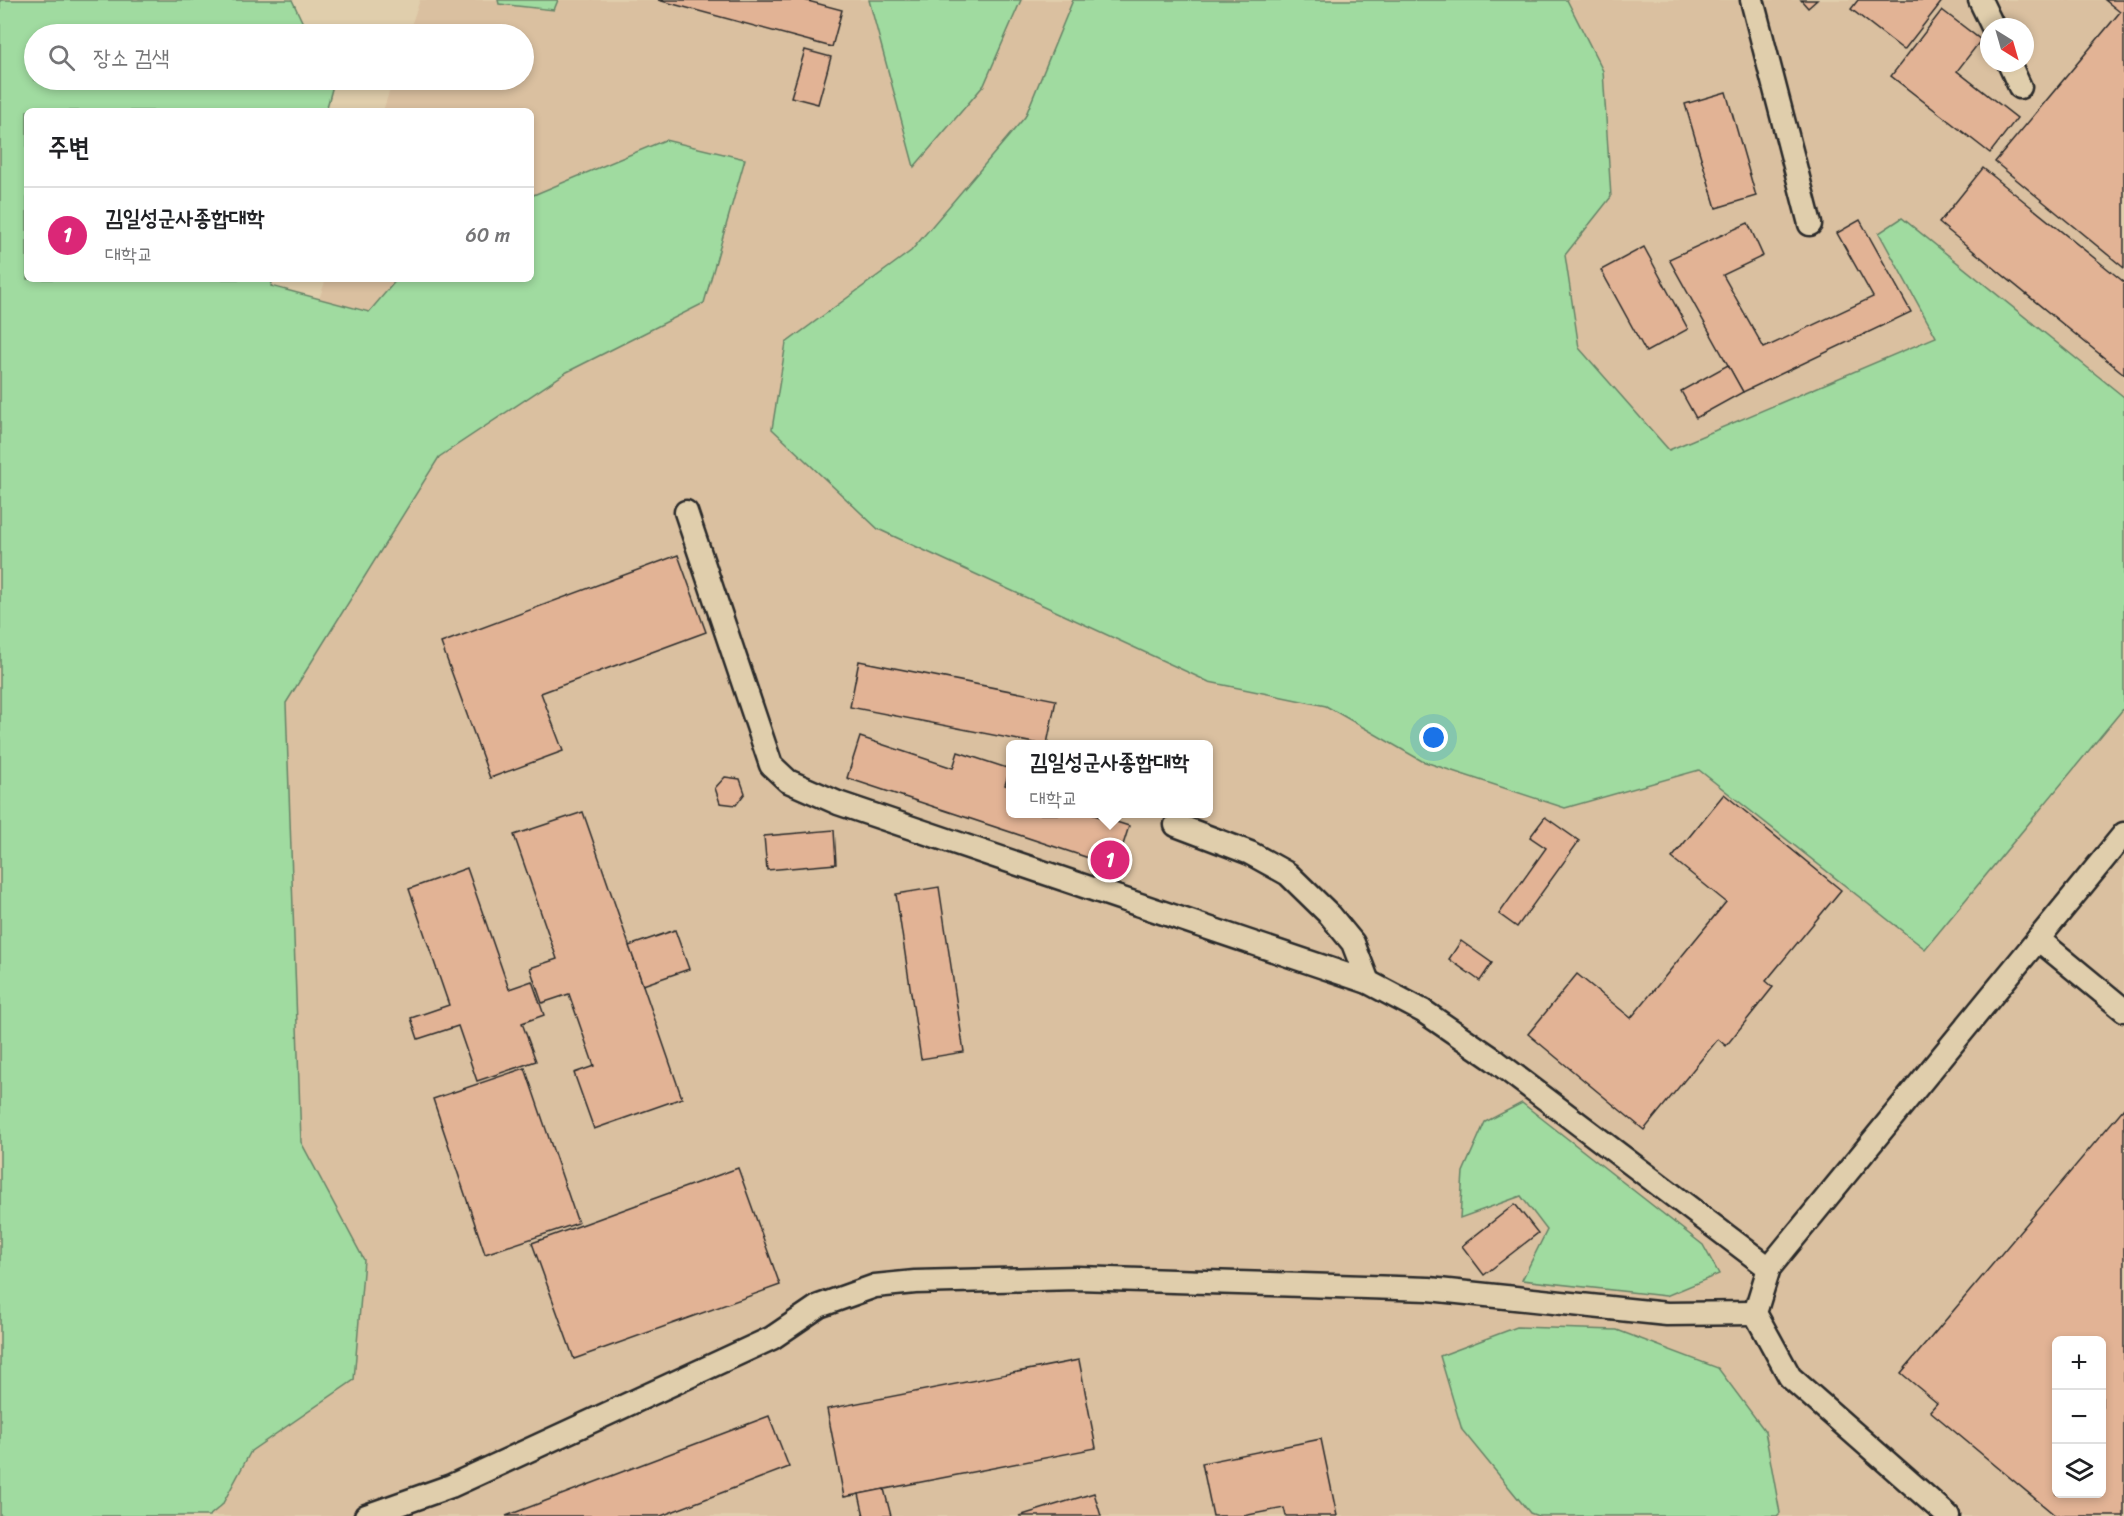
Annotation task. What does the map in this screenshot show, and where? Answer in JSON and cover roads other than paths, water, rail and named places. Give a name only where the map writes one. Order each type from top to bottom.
[{"type":"lane","points":[[1752,0],[1810,224]]},
{"type":"lane","points":[[1980,0],[1989,18]]},
{"type":"lane","points":[[2013,72],[2020,87]]},
{"type":"lane","points":[[686,512],[771,765],[788,781],[838,803],[1368,982],[1423,1011],[1493,1059],[1769,1268]]},
{"type":"lane","points":[[1176,825],[1250,853],[1288,874],[1330,915],[1353,943],[1368,982]]},
{"type":"lane","points":[[1947,1516],[1790,1377],[1755,1313],[1769,1268],[2124,834]]},
{"type":"lane","points":[[2038,939],[2124,1010]]},
{"type":"lane","points":[[366,1516],[451,1486],[772,1338],[819,1306],[875,1286],[915,1282],[1089,1278],[1429,1290],[1667,1314],[1755,1313]]},
{"type":"place","name":"김일성군사종합대학","points":[[1110,860]]}]
